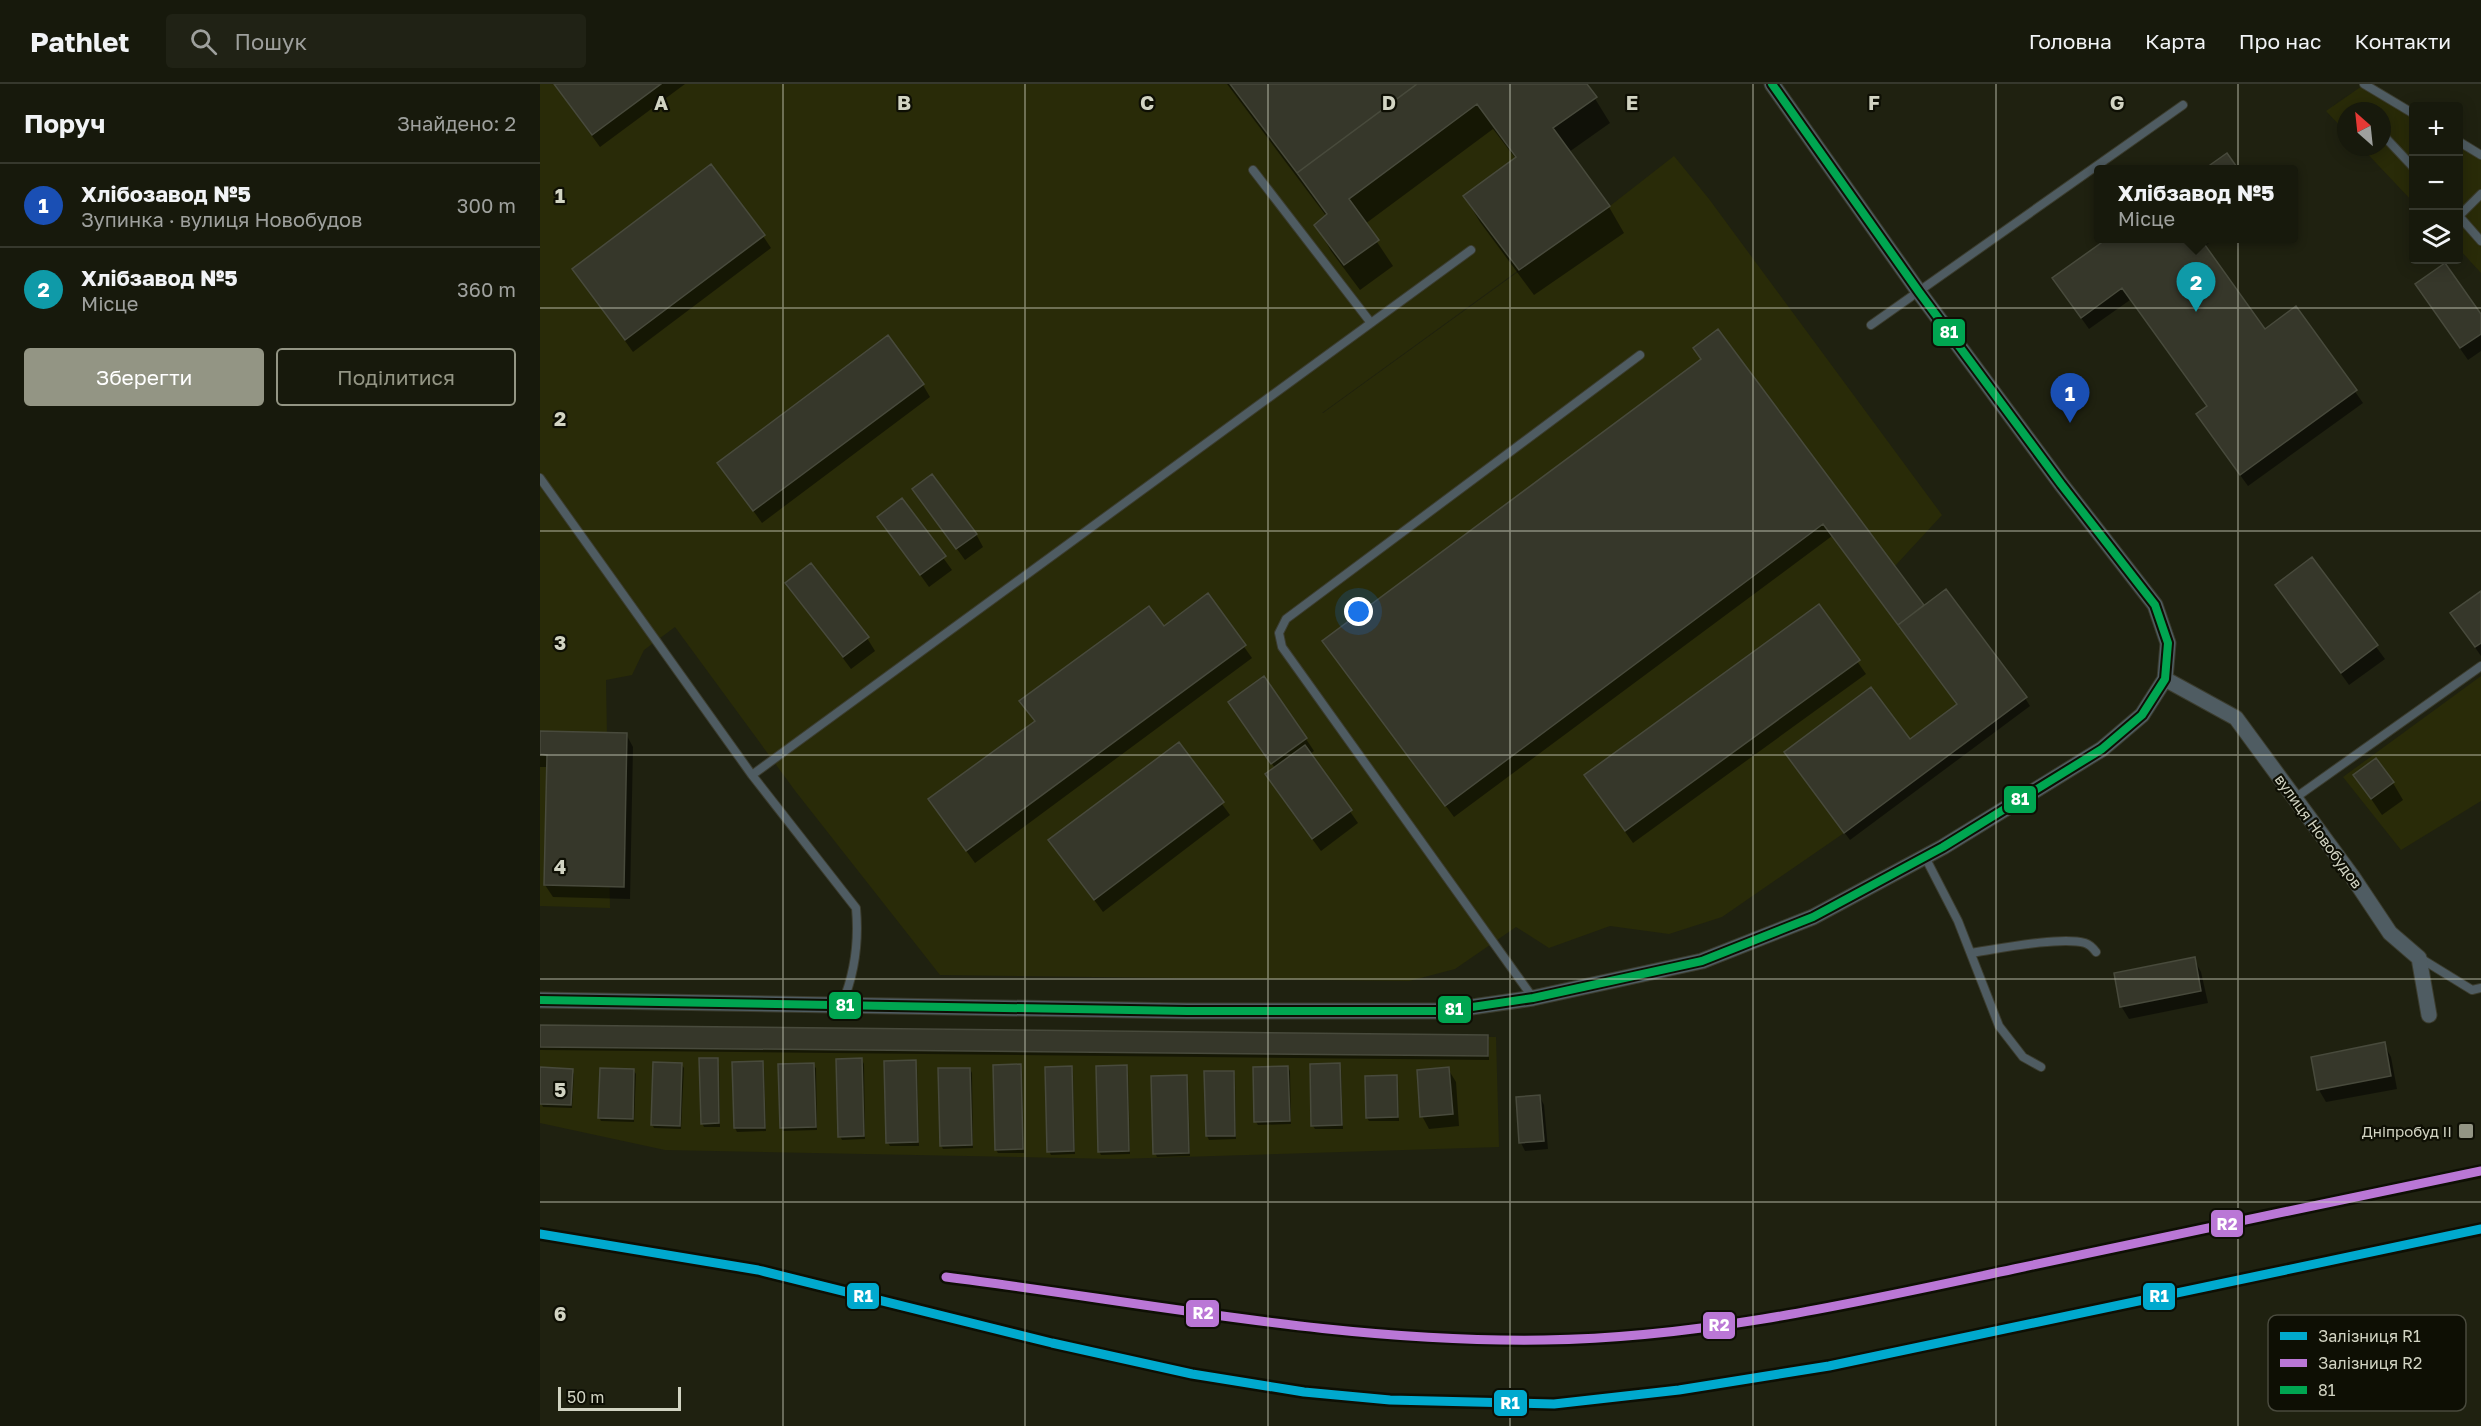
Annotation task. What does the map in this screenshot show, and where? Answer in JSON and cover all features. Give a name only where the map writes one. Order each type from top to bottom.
[{"type":"street","points":[[540,1000],[1175,1011],[1445,1011],[1533,998],[1702,960],[1813,917],[1925,857],[2102,750],[2142,715],[2165,679],[2168,643],[2155,605],[2061,484],[1919,292],[1772,84]]},
{"type":"street","name":"вулиця Новобудов","points":[[2165,679],[2236,718],[2352,876],[2390,933],[2419,958]]},
{"type":"street","points":[[2419,958],[2429,1015]]},
{"type":"lane","points":[[2364,84],[2409,111]]},
{"type":"lane","points":[[2098,165],[2183,105]]},
{"type":"lane","points":[[2391,144],[2409,163]]},
{"type":"lane","points":[[2463,144],[2481,155]]},
{"type":"lane","points":[[1871,325],[2094,168]]},
{"type":"lane","points":[[1252,170],[1371,323]]},
{"type":"lane","points":[[2481,194],[2458,216],[2481,241]]},
{"type":"lane","points":[[752,775],[1471,250]]},
{"type":"lane","points":[[1533,998],[1282,647],[1279,633],[1286,619],[1640,355]]},
{"type":"lane","points":[[540,478],[752,775],[856,908],[858,931],[851,982],[842,1004]]},
{"type":"lane","points":[[2295,798],[2481,666]]},
{"type":"lane","points":[[1925,857],[1958,921],[1999,1026],[2023,1057],[2041,1066]]},
{"type":"lane","points":[[1971,953],[2064,942],[2083,942],[2090,945],[2096,952]]},
{"type":"lane","points":[[2419,958],[2472,990],[2481,988]]},
{"type":"shaded area","points":[[540,84],[1521,84],[1610,206],[1674,156],[1709,199],[1942,515],[1895,566],[1924,605],[1946,589],[2027,697],[1844,833],[1722,917],[1669,934],[1610,926],[1549,948],[1516,927],[1455,969],[1409,981],[940,975],[796,792],[675,627],[644,650],[632,675],[606,680],[610,908],[540,906]],"holes":[[[1544,253],[1323,413],[1322,413]]]},
{"type":"shaded area","points":[[2362,86],[2388,102],[2339,102]]},
{"type":"shaded area","points":[[2337,103],[2337,123],[2326,111]]},
{"type":"shaded area","points":[[2391,104],[2409,115],[2409,198],[2370,156],[2391,156]]},
{"type":"shaded area","points":[[2463,149],[2481,160],[2481,273],[2463,253]]},
{"type":"shaded area","points":[[2481,676],[2481,801],[2401,850],[2343,777]]},
{"type":"shaded area","points":[[629,1032],[1496,1037],[1499,1147],[1117,1159],[665,1150],[540,1123],[540,1035]]},
{"type":"building","points":[[554,84],[661,84],[592,135]]},
{"type":"building","points":[[1230,84],[1417,84],[1297,173]]},
{"type":"building","points":[[1417,84],[1587,84],[1597,97],[1553,128],[1610,206],[1519,270],[1463,196],[1516,157],[1477,104],[1349,199],[1379,240],[1344,265],[1314,225],[1327,214],[1297,173]]},
{"type":"building","points":[[2227,153],[2235,165],[2210,165]]},
{"type":"building","points":[[711,164],[765,235],[625,340],[572,269]]},
{"type":"building","points":[[2101,243],[2204,243],[2265,329],[2296,306],[2357,390],[2240,475],[2196,414],[2207,406],[2122,288],[2081,318],[2052,278]]},
{"type":"building","points":[[2446,264],[2481,314],[2481,334],[2460,348],[2415,284]]},
{"type":"building","points":[[1718,329],[1924,605],[1898,625],[1823,524],[1445,806],[1322,641],[1701,359],[1693,348]]},
{"type":"building","points":[[888,335],[924,384],[753,511],[717,463]]},
{"type":"building","points":[[932,474],[977,534],[956,549],[912,489]]},
{"type":"building","points":[[902,498],[946,556],[920,575],[877,517]]},
{"type":"building","points":[[2312,557],[2378,645],[2341,673],[2275,585]]},
{"type":"building","points":[[811,563],[869,637],[843,657],[785,583]]},
{"type":"building","points":[[1946,589],[2027,697],[1844,833],[1784,752],[1871,687],[1910,739],[1957,704],[1898,625]]},
{"type":"building","points":[[2481,591],[2481,643],[2475,647],[2450,613]]},
{"type":"building","points":[[1208,593],[1246,645],[966,851],[928,799],[1035,721],[1019,701],[1149,606],[1164,626]]},
{"type":"building","points":[[1819,604],[1860,660],[1625,831],[1584,775]]},
{"type":"building","points":[[1264,676],[1307,738],[1271,764],[1228,702]]},
{"type":"building","points":[[540,731],[627,733],[624,887],[544,885],[547,755],[540,754]]},
{"type":"building","points":[[1179,742],[1224,802],[1094,900],[1048,840]]},
{"type":"building","points":[[1305,745],[1352,810],[1312,839],[1265,774]]},
{"type":"building","points":[[2376,758],[2394,782],[2371,799],[2353,775]]},
{"type":"building","points":[[2195,957],[2201,991],[2120,1007],[2114,973]]},
{"type":"building","points":[[540,1025],[1488,1035],[1488,1056],[540,1047]]},
{"type":"building","points":[[2385,1042],[2391,1076],[2317,1090],[2311,1057]]},
{"type":"building","points":[[699,1058],[718,1058],[719,1123],[701,1124]]},
{"type":"building","points":[[862,1058],[864,1136],[838,1137],[836,1059]]},
{"type":"building","points":[[916,1060],[918,1142],[886,1143],[884,1061]]},
{"type":"building","points":[[763,1061],[765,1128],[734,1128],[732,1062]]},
{"type":"building","points":[[653,1062],[682,1063],[680,1126],[651,1125]]},
{"type":"building","points":[[814,1063],[816,1127],[780,1128],[778,1064]]},
{"type":"building","points":[[1340,1063],[1342,1125],[1311,1126],[1310,1064]]},
{"type":"building","points":[[1021,1064],[1023,1149],[995,1150],[993,1065]]},
{"type":"building","points":[[1127,1065],[1129,1151],[1098,1152],[1096,1066]]},
{"type":"building","points":[[1072,1066],[1074,1151],[1047,1152],[1045,1067]]},
{"type":"building","points":[[1288,1066],[1290,1121],[1254,1122],[1253,1067]]},
{"type":"building","points":[[540,1067],[573,1069],[571,1105],[540,1104]]},
{"type":"building","points":[[1449,1067],[1453,1114],[1420,1117],[1417,1070]]},
{"type":"building","points":[[600,1068],[634,1069],[633,1119],[598,1118]]},
{"type":"building","points":[[938,1068],[970,1068],[972,1145],[940,1146]]},
{"type":"building","points":[[1204,1071],[1234,1071],[1235,1136],[1206,1136]]},
{"type":"building","points":[[1187,1075],[1189,1153],[1153,1154],[1151,1076]]},
{"type":"building","points":[[1397,1075],[1398,1117],[1366,1118],[1365,1076]]},
{"type":"building","points":[[1540,1095],[1544,1141],[1519,1143],[1516,1097]]},
{"type":"rail line","name":"R2","points":[[946,1277],[1244,1319],[1394,1335],[1469,1339],[1603,1338],[1722,1325],[1898,1294],[2481,1171]]},
{"type":"rail line","name":"R1","points":[[540,1234],[758,1270],[1052,1343],[1192,1374],[1304,1392],[1390,1400],[1554,1404],[1679,1390],[1829,1366],[2481,1229]]},
{"type":"transit line","name":"81","points":[[540,1000],[1187,1011],[1445,1011],[1533,998],[1702,961],[1813,917],[1943,847],[2102,749],[2142,715],[2165,679],[2168,643],[2155,605],[2061,484],[1919,292],[1772,84]]},
{"type":"place","name":"Хлібзавод №5","points":[[2196,312]]},
{"type":"place","name":"Хлібозавод №5","points":[[2070,423]]},
{"type":"place","name":"Дніпробуд ІІ","points":[[2466,1131]]}]
